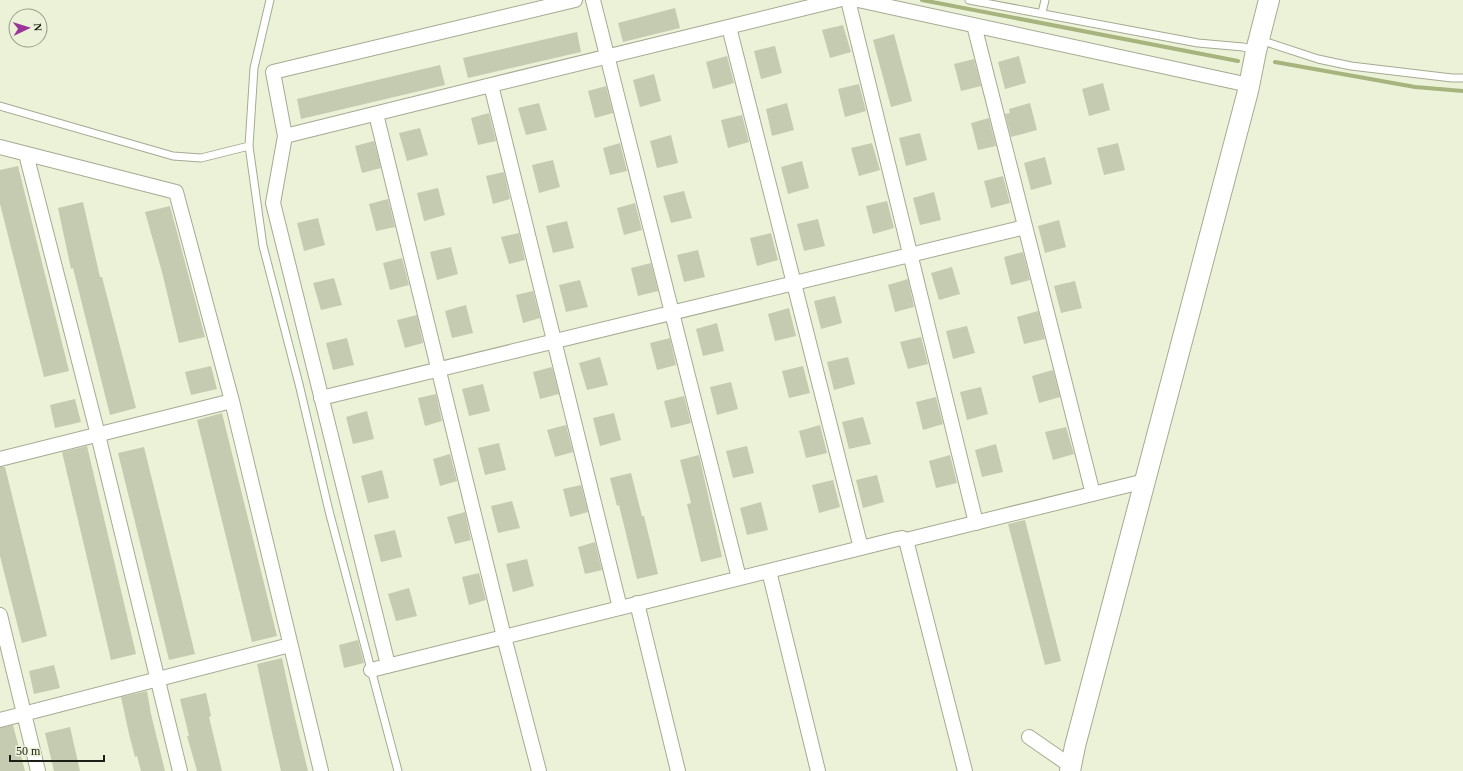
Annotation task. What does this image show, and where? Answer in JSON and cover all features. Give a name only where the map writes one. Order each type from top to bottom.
[{"type":"main road","points":[[1071,768],[1075,746],[1249,85],[1257,45],[1269,0]]},
{"type":"street","points":[[388,665],[273,204],[285,136],[274,72],[575,0]]},
{"type":"street","points":[[593,0],[739,578]]},
{"type":"street","points":[[285,136],[838,0]]},
{"type":"street","points":[[848,0],[976,523]]},
{"type":"street","points":[[858,0],[1249,85]]},
{"type":"street","points":[[974,25],[1093,494]]},
{"type":"street","points":[[729,27],[861,548]]},
{"type":"street","points":[[492,85],[620,608]]},
{"type":"street","points":[[376,114],[504,637],[539,771]]},
{"type":"street","points":[[0,147],[176,192],[232,402],[290,645],[322,771]]},
{"type":"street","points":[[26,154],[98,435],[156,679],[180,771]]},
{"type":"street","points":[[321,398],[1025,227]]},
{"type":"street","points":[[0,459],[232,402]]},
{"type":"street","points":[[371,670],[897,539],[902,538],[906,540],[1145,481]]},
{"type":"street","points":[[906,540],[965,771]]},
{"type":"street","points":[[769,571],[818,771]]},
{"type":"street","points":[[637,603],[678,771]]},
{"type":"street","points":[[0,615],[38,771]]},
{"type":"street","points":[[0,720],[290,645]]},
{"type":"street","points":[[1029,736],[1071,768]]},
{"type":"lane","points":[[270,0],[254,68],[249,146],[263,246],[299,384],[329,511],[398,771]]},
{"type":"lane","points":[[969,0],[1198,43],[1243,47],[1257,45],[1351,66],[1463,78]]},
{"type":"lane","points":[[1042,13],[1045,0]]},
{"type":"lane","points":[[0,106],[173,156],[201,158],[249,146]]},
{"type":"building","points":[[675,8],[680,28],[623,42],[618,23]]},
{"type":"building","points":[[843,25],[851,52],[830,58],[822,30]]},
{"type":"building","points":[[577,32],[581,52],[468,78],[463,58]]},
{"type":"building","points":[[894,34],[912,101],[891,107],[873,40]]},
{"type":"building","points":[[775,46],[782,73],[761,79],[754,51]]},
{"type":"building","points":[[727,56],[734,83],[713,89],[706,62]]},
{"type":"building","points":[[1019,56],[1026,83],[1005,89],[998,62]]},
{"type":"building","points":[[974,59],[981,86],[961,91],[954,64]]},
{"type":"building","points":[[440,65],[445,85],[301,119],[297,99]]},
{"type":"building","points":[[654,74],[661,101],[640,107],[633,80]]},
{"type":"building","points":[[1103,83],[1110,110],[1089,116],[1082,89]]},
{"type":"building","points":[[859,84],[866,111],[845,117],[838,89]]},
{"type":"building","points":[[606,86],[613,113],[595,118],[588,91]]},
{"type":"building","points":[[539,103],[547,130],[526,135],[518,108]]},
{"type":"building","points":[[787,103],[794,130],[772,136],[766,109]]},
{"type":"building","points":[[1030,103],[1037,130],[1011,137],[1005,114],[1010,113],[1009,109]]},
{"type":"building","points":[[489,113],[496,141],[478,145],[471,118]]},
{"type":"building","points":[[742,115],[749,142],[728,148],[721,120]]},
{"type":"building","points":[[989,118],[996,146],[978,150],[971,123]]},
{"type":"building","points":[[420,128],[428,155],[407,161],[399,133]]},
{"type":"building","points":[[920,133],[927,160],[906,166],[899,138]]},
{"type":"building","points":[[671,135],[678,163],[657,168],[650,141]]},
{"type":"building","points":[[374,141],[381,168],[362,173],[355,146]]},
{"type":"building","points":[[620,143],[627,171],[610,175],[603,148]]},
{"type":"building","points":[[872,143],[880,170],[859,176],[851,148]]},
{"type":"building","points":[[1118,143],[1125,170],[1104,175],[1097,148]]},
{"type":"building","points":[[1045,157],[1052,184],[1031,190],[1024,163]]},
{"type":"building","points":[[553,160],[560,187],[539,193],[532,165]]},
{"type":"building","points":[[802,161],[809,188],[788,194],[781,167]]},
{"type":"building","points":[[18,166],[69,371],[44,377],[0,204],[0,170]]},
{"type":"building","points":[[504,172],[510,199],[493,204],[486,176]]},
{"type":"building","points":[[1003,176],[1010,203],[991,208],[984,181]]},
{"type":"building","points":[[438,188],[445,215],[424,221],[417,193]]},
{"type":"building","points":[[684,191],[692,218],[671,223],[663,196]]},
{"type":"building","points":[[934,192],[941,220],[920,225],[913,198]]},
{"type":"building","points":[[388,199],[395,227],[376,231],[369,204]]},
{"type":"building","points":[[887,201],[894,228],[873,234],[866,206]]},
{"type":"building","points":[[83,202],[100,277],[102,277],[136,408],[110,415],[73,268],[71,269],[58,208]]},
{"type":"building","points":[[635,203],[642,230],[624,235],[617,208]]},
{"type":"building","points":[[170,206],[205,337],[179,343],[162,272],[145,212]]},
{"type":"building","points":[[318,218],[325,245],[304,251],[297,223]]},
{"type":"building","points":[[818,219],[825,246],[804,251],[797,224]]},
{"type":"building","points":[[1059,220],[1066,247],[1045,253],[1038,226]]},
{"type":"building","points":[[567,221],[574,248],[553,253],[546,226]]},
{"type":"building","points":[[519,233],[525,260],[509,264],[501,237]]},
{"type":"building","points":[[771,233],[778,260],[757,266],[750,238]]},
{"type":"building","points":[[451,247],[458,274],[437,280],[430,252]]},
{"type":"building","points":[[698,250],[705,277],[684,282],[677,255]]},
{"type":"building","points":[[1023,252],[1030,280],[1011,285],[1004,257]]},
{"type":"building","points":[[402,258],[409,285],[390,290],[383,263]]},
{"type":"building","points":[[651,263],[658,291],[638,296],[631,268]]},
{"type":"building","points":[[952,267],[960,294],[939,300],[931,273]]},
{"type":"building","points":[[334,278],[342,305],[321,310],[313,283]]},
{"type":"building","points":[[908,279],[914,307],[895,312],[888,285]]},
{"type":"building","points":[[580,280],[588,307],[566,312],[559,285]]},
{"type":"building","points":[[1075,281],[1082,308],[1061,313],[1054,286]]},
{"type":"building","points":[[533,291],[540,318],[523,323],[516,295]]},
{"type":"building","points":[[835,296],[842,323],[821,329],[814,301]]},
{"type":"building","points":[[466,305],[473,333],[452,338],[445,311]]},
{"type":"building","points":[[789,308],[796,336],[775,341],[768,314]]},
{"type":"building","points":[[1038,311],[1045,339],[1024,344],[1017,317]]},
{"type":"building","points":[[417,315],[423,343],[405,348],[397,320]]},
{"type":"building","points":[[717,323],[724,351],[703,356],[696,329]]},
{"type":"building","points":[[967,326],[975,353],[953,359],[946,331]]},
{"type":"building","points":[[921,337],[928,364],[908,369],[900,342]]},
{"type":"building","points":[[347,338],[354,365],[333,370],[326,343]]},
{"type":"building","points":[[670,338],[676,365],[657,370],[650,343]]},
{"type":"building","points":[[600,357],[608,385],[587,390],[579,363]]},
{"type":"building","points":[[848,357],[855,384],[834,390],[827,362]]},
{"type":"building","points":[[211,366],[217,389],[191,395],[185,372]]},
{"type":"building","points":[[803,366],[810,393],[789,398],[782,371]]},
{"type":"building","points":[[552,367],[559,394],[540,399],[533,372]]},
{"type":"building","points":[[1053,370],[1060,397],[1039,403],[1032,376]]},
{"type":"building","points":[[731,382],[738,409],[717,415],[710,387]]},
{"type":"building","points":[[483,384],[490,411],[469,416],[462,389]]},
{"type":"building","points":[[981,387],[988,414],[967,420],[960,392]]},
{"type":"building","points":[[436,394],[442,421],[425,426],[418,398]]},
{"type":"building","points":[[684,396],[691,423],[671,428],[664,401]]},
{"type":"building","points":[[936,397],[943,424],[923,430],[916,402]]},
{"type":"building","points":[[75,399],[81,422],[55,428],[50,405]]},
{"type":"building","points":[[367,411],[374,439],[353,444],[346,417]]},
{"type":"building","points":[[222,413],[277,636],[252,642],[197,420]]},
{"type":"building","points":[[614,413],[621,440],[600,446],[593,418]]},
{"type":"building","points":[[863,417],[871,444],[849,449],[842,422]]},
{"type":"building","points":[[566,425],[573,452],[555,457],[547,430]]},
{"type":"building","points":[[820,425],[827,453],[806,458],[799,431]]},
{"type":"building","points":[[1066,427],[1074,454],[1053,460],[1045,432]]},
{"type":"building","points":[[499,443],[506,470],[485,475],[478,448]]},
{"type":"building","points":[[996,444],[1003,472],[982,477],[975,450]]},
{"type":"building","points":[[87,446],[136,654],[111,660],[62,452]]},
{"type":"building","points":[[747,446],[754,473],[733,478],[726,451]]},
{"type":"building","points":[[144,447],[195,654],[169,660],[118,453]]},
{"type":"building","points":[[450,454],[457,481],[440,486],[433,459]]},
{"type":"building","points":[[699,455],[722,557],[701,562],[687,504],[691,503],[680,460]]},
{"type":"building","points":[[950,455],[957,483],[936,488],[929,461]]},
{"type":"building","points":[[0,467],[5,467],[47,636],[22,643],[0,556]]},
{"type":"building","points":[[382,470],[389,498],[368,503],[361,476]]},
{"type":"building","points":[[631,473],[642,516],[644,516],[658,574],[637,579],[619,505],[617,506],[610,478]]},
{"type":"building","points":[[877,475],[884,502],[863,508],[856,480]]},
{"type":"building","points":[[833,480],[840,507],[819,513],[812,485]]},
{"type":"building","points":[[581,485],[588,512],[570,517],[563,489]]},
{"type":"building","points":[[512,501],[520,528],[498,533],[491,506]]},
{"type":"building","points":[[761,502],[768,530],[747,535],[740,508]]},
{"type":"building","points":[[465,512],[471,540],[455,544],[447,517]]},
{"type":"building","points":[[1025,520],[1061,661],[1045,665],[1008,524]]},
{"type":"building","points":[[395,530],[402,557],[381,562],[374,535]]},
{"type":"building","points":[[595,542],[602,570],[585,574],[578,547]]},
{"type":"building","points":[[527,559],[534,586],[513,592],[506,564]]},
{"type":"building","points":[[479,573],[486,600],[469,605],[462,577]]},
{"type":"building","points":[[409,588],[417,616],[396,621],[388,594]]},
{"type":"building","points":[[358,640],[364,663],[344,668],[339,645]]},
{"type":"building","points":[[282,658],[308,771],[281,771],[273,737],[257,664]]},
{"type":"building","points":[[54,665],[60,688],[34,694],[29,671]]},
{"type":"building","points":[[147,691],[165,771],[141,771],[137,756],[135,757],[129,734],[121,697]]},
{"type":"building","points":[[206,693],[211,716],[209,717],[222,771],[197,771],[187,736],[189,736],[180,699]]},
{"type":"building","points":[[13,725],[25,771],[0,771],[0,728]]},
{"type":"building","points":[[70,727],[80,771],[54,771],[45,733]]},
{"type":"waterway","points":[[922,0],[1238,61]]},
{"type":"waterway","points":[[1275,62],[1415,87],[1463,91]]}]
